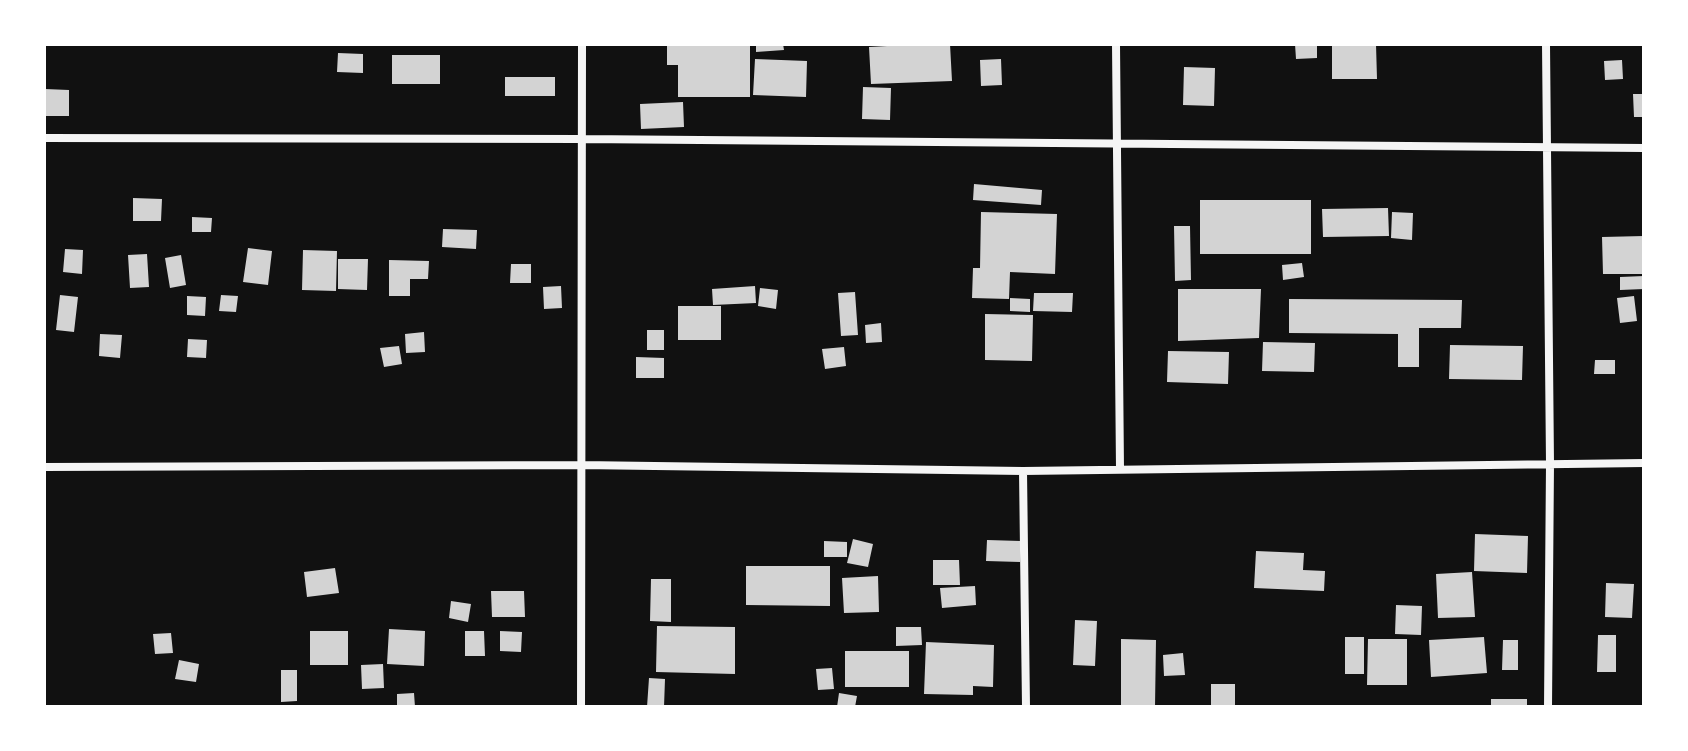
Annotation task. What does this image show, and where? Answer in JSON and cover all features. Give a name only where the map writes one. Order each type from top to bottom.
[{"type":"street","points":[[581,707],[582,44]]},
{"type":"street","points":[[1116,44],[1120,469]]},
{"type":"street","points":[[1546,44],[1550,464],[1548,707]]},
{"type":"street","points":[[44,138],[1644,148]]},
{"type":"street","points":[[44,467],[581,465],[1023,471],[1644,463]]},
{"type":"street","points":[[1023,471],[1026,707]]},
{"type":"building","points":[[667,44],[750,44],[750,97],[678,97],[678,65],[667,65]]},
{"type":"building","points":[[756,44],[783,44],[784,50],[756,52]]},
{"type":"building","points":[[950,44],[952,81],[871,84],[869,47]]},
{"type":"building","points":[[1295,44],[1317,44],[1317,58],[1296,59]]},
{"type":"building","points":[[1332,44],[1376,44],[1377,79],[1332,79]]},
{"type":"building","points":[[338,53],[363,54],[363,73],[337,72]]},
{"type":"building","points":[[392,55],[440,55],[440,84],[392,84]]},
{"type":"building","points":[[755,59],[807,61],[806,97],[753,95]]},
{"type":"building","points":[[1001,59],[1002,85],[981,86],[980,60]]},
{"type":"building","points":[[1622,60],[1623,79],[1605,80],[1604,61]]},
{"type":"building","points":[[1184,67],[1215,68],[1214,106],[1183,105]]},
{"type":"building","points":[[505,77],[555,77],[555,96],[505,96]]},
{"type":"building","points":[[863,87],[891,88],[890,120],[862,119]]},
{"type":"building","points":[[45,89],[69,90],[69,116],[45,116]]},
{"type":"building","points":[[1633,94],[1644,94],[1644,117],[1634,117]]},
{"type":"building","points":[[683,102],[684,127],[641,129],[640,104]]},
{"type":"building","points":[[974,184],[1042,190],[1041,205],[973,200]]},
{"type":"building","points":[[133,198],[162,199],[161,221],[133,221]]},
{"type":"building","points":[[1200,200],[1311,200],[1311,254],[1200,254]]},
{"type":"building","points":[[1388,208],[1389,236],[1323,237],[1322,209]]},
{"type":"building","points":[[981,212],[1057,214],[1055,274],[1010,272],[1009,299],[972,298],[973,268],[980,268]]},
{"type":"building","points":[[1392,212],[1413,213],[1412,240],[1391,238]]},
{"type":"building","points":[[192,217],[212,218],[211,232],[192,232]]},
{"type":"building","points":[[1174,226],[1190,226],[1191,280],[1175,281]]},
{"type":"building","points":[[443,229],[477,230],[476,249],[442,247]]},
{"type":"building","points":[[1644,236],[1644,274],[1603,274],[1602,237]]},
{"type":"building","points":[[248,248],[272,251],[268,285],[243,282]]},
{"type":"building","points":[[65,249],[83,250],[82,274],[63,272]]},
{"type":"building","points":[[303,250],[337,251],[336,291],[302,290]]},
{"type":"building","points":[[147,254],[149,287],[130,288],[128,255]]},
{"type":"building","points":[[181,255],[186,285],[170,288],[165,258]]},
{"type":"building","points":[[338,259],[368,259],[367,290],[338,289]]},
{"type":"building","points":[[389,260],[429,261],[428,279],[410,279],[410,296],[389,296]]},
{"type":"building","points":[[1302,263],[1304,277],[1283,280],[1282,265]]},
{"type":"building","points":[[511,264],[531,264],[531,283],[510,283]]},
{"type":"building","points":[[1644,276],[1644,289],[1620,290],[1620,277]]},
{"type":"building","points":[[561,286],[562,308],[544,309],[543,287]]},
{"type":"building","points":[[755,286],[756,303],[713,305],[712,289]]},
{"type":"building","points":[[760,288],[778,290],[776,309],[758,306]]},
{"type":"building","points":[[1178,289],[1261,289],[1259,338],[1178,341]]},
{"type":"building","points":[[855,292],[858,335],[841,336],[838,293]]},
{"type":"building","points":[[1034,293],[1073,293],[1072,312],[1033,311]]},
{"type":"building","points":[[60,295],[78,297],[74,332],[56,330]]},
{"type":"building","points":[[221,295],[238,296],[236,312],[219,311]]},
{"type":"building","points":[[187,296],[206,297],[205,316],[187,315]]},
{"type":"building","points":[[1634,296],[1637,321],[1620,323],[1617,298]]},
{"type":"building","points":[[1010,298],[1030,299],[1030,312],[1010,311]]},
{"type":"building","points":[[1289,299],[1462,300],[1461,328],[1419,328],[1419,367],[1398,367],[1398,334],[1289,333]]},
{"type":"building","points":[[678,306],[721,306],[721,340],[678,340]]},
{"type":"building","points":[[985,314],[1033,315],[1032,361],[985,360]]},
{"type":"building","points":[[881,323],[882,342],[866,343],[865,325]]},
{"type":"building","points":[[647,330],[664,330],[664,350],[647,350]]},
{"type":"building","points":[[424,332],[425,352],[406,353],[405,334]]},
{"type":"building","points":[[100,334],[122,335],[120,358],[99,356]]},
{"type":"building","points":[[188,339],[207,340],[206,358],[187,357]]},
{"type":"building","points":[[1263,342],[1315,343],[1314,372],[1262,371]]},
{"type":"building","points":[[1450,345],[1523,346],[1522,380],[1449,379]]},
{"type":"building","points":[[399,346],[402,364],[384,367],[380,348]]},
{"type":"building","points":[[844,347],[846,366],[825,369],[822,349]]},
{"type":"building","points":[[1168,351],[1229,352],[1228,384],[1167,382]]},
{"type":"building","points":[[636,357],[664,358],[664,378],[636,378]]},
{"type":"building","points":[[1595,360],[1615,360],[1615,374],[1594,374]]},
{"type":"building","points":[[1475,534],[1528,536],[1527,573],[1474,571]]},
{"type":"building","points":[[853,539],[873,544],[868,567],[847,563]]},
{"type":"building","points":[[987,540],[1021,541],[1020,562],[986,561]]},
{"type":"building","points":[[824,541],[847,542],[847,557],[824,557]]},
{"type":"building","points":[[1256,551],[1304,553],[1303,570],[1325,571],[1324,591],[1254,588]]},
{"type":"building","points":[[933,560],[959,560],[960,585],[933,585]]},
{"type":"building","points":[[746,566],[830,566],[830,606],[746,605]]},
{"type":"building","points":[[335,568],[339,593],[307,597],[304,572]]},
{"type":"building","points":[[1472,572],[1475,617],[1438,618],[1436,574]]},
{"type":"building","points":[[878,576],[879,612],[844,613],[842,578]]},
{"type":"building","points":[[651,579],[671,579],[671,622],[650,621]]},
{"type":"building","points":[[1606,583],[1634,584],[1632,618],[1605,617]]},
{"type":"building","points":[[975,586],[976,605],[942,608],[940,588]]},
{"type":"building","points":[[491,591],[524,591],[525,617],[492,617]]},
{"type":"building","points":[[451,601],[471,604],[468,622],[449,618]]},
{"type":"building","points":[[1396,605],[1422,606],[1421,635],[1395,634]]},
{"type":"building","points":[[1075,620],[1097,621],[1095,666],[1073,665]]},
{"type":"building","points":[[657,626],[735,627],[735,674],[656,672]]},
{"type":"building","points":[[896,627],[921,627],[922,645],[896,646]]},
{"type":"building","points":[[389,629],[425,631],[424,666],[387,664]]},
{"type":"building","points":[[310,631],[348,631],[348,665],[310,665]]},
{"type":"building","points":[[465,631],[484,631],[485,656],[465,656]]},
{"type":"building","points":[[500,631],[522,632],[521,652],[500,651]]},
{"type":"building","points":[[171,633],[173,653],[155,654],[153,634]]},
{"type":"building","points":[[1598,635],[1616,635],[1616,672],[1597,672]]},
{"type":"building","points":[[1345,637],[1364,637],[1364,674],[1345,674]]},
{"type":"building","points":[[1484,637],[1487,673],[1431,677],[1429,640]]},
{"type":"building","points":[[1121,639],[1156,640],[1155,707],[1121,707]]},
{"type":"building","points":[[1368,639],[1407,639],[1407,685],[1367,685]]},
{"type":"building","points":[[1503,640],[1518,640],[1518,670],[1502,670]]},
{"type":"building","points":[[926,642],[994,645],[993,687],[973,686],[973,695],[924,694]]},
{"type":"building","points":[[845,651],[909,651],[909,687],[845,687]]},
{"type":"building","points":[[1183,653],[1185,675],[1164,676],[1163,655]]},
{"type":"building","points":[[179,660],[199,664],[196,682],[175,679]]},
{"type":"building","points":[[383,664],[384,688],[362,689],[361,665]]},
{"type":"building","points":[[832,668],[834,689],[818,690],[816,669]]},
{"type":"building","points":[[281,670],[297,670],[297,701],[281,702]]},
{"type":"building","points":[[649,678],[665,679],[664,707],[647,707]]},
{"type":"building","points":[[1211,684],[1235,684],[1235,706],[1211,706]]},
{"type":"building","points":[[414,693],[415,707],[397,707],[397,694]]},
{"type":"building","points":[[839,693],[857,696],[855,707],[837,707]]},
{"type":"building","points":[[1491,699],[1527,699],[1527,707],[1491,707]]}]
